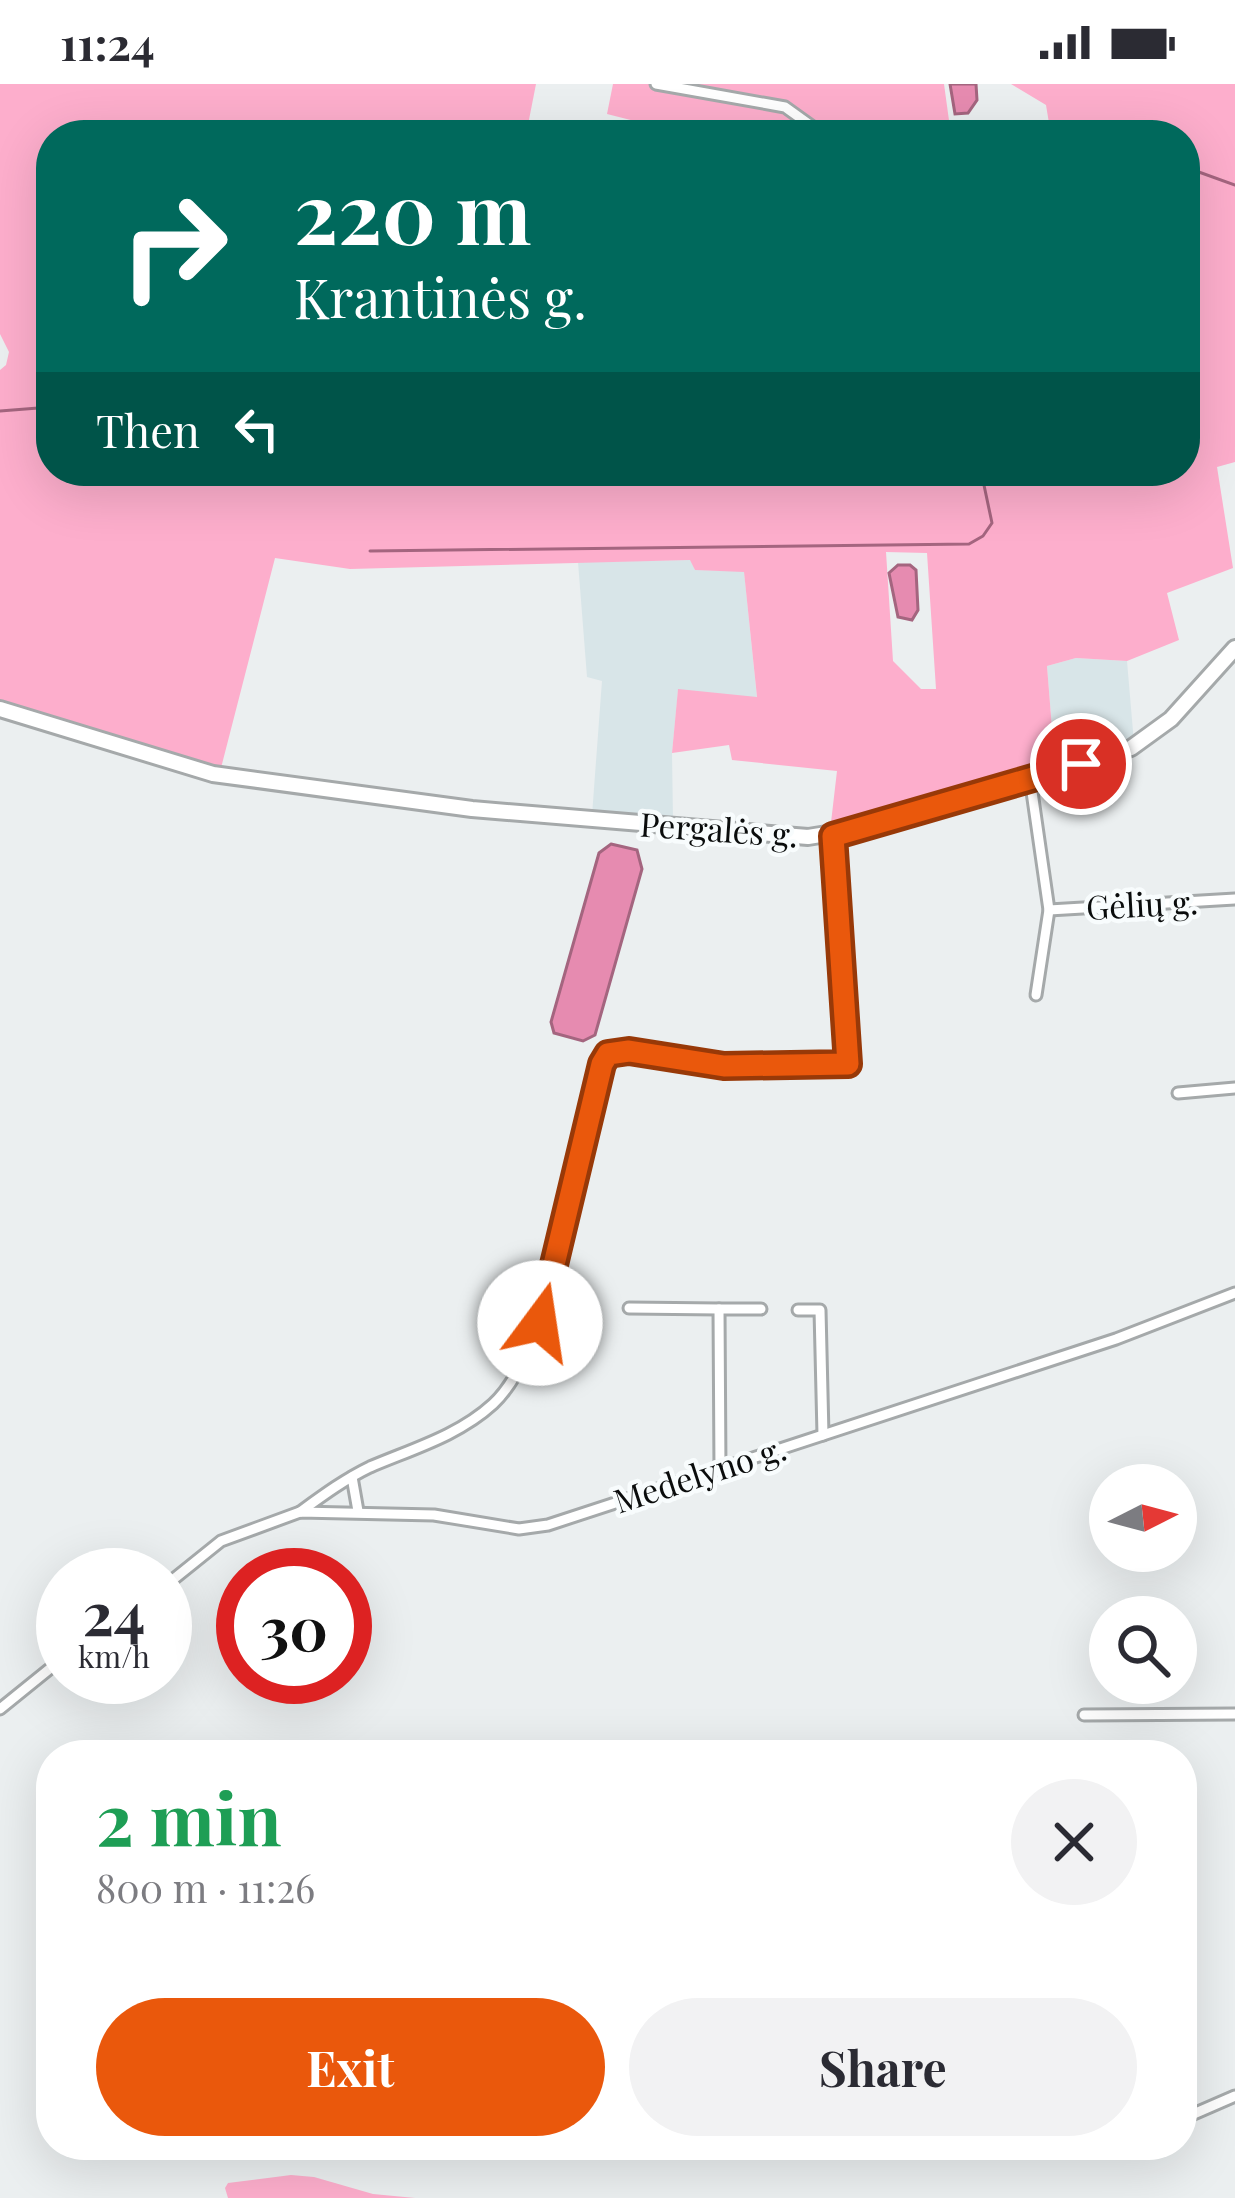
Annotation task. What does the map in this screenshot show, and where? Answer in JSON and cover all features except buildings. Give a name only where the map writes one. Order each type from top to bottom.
[{"type":"main road","name":"Pergalės g.","points":[[0,709],[213,774],[580,819],[833,836],[1139,744],[1172,719],[1235,648]]},
{"type":"street","points":[[656,84],[785,107],[803,120]]},
{"type":"street","points":[[1030,778],[1048,910],[1036,995]]},
{"type":"street","points":[[300,1512],[352,1477],[462,1426],[494,1403],[519,1371],[540,1323],[608,1054],[629,1051],[724,1066],[848,1064],[833,836]]},
{"type":"street","name":"Gėlių g.","points":[[1048,910],[1235,899]]},
{"type":"street","points":[[1178,1093],[1235,1088]]},
{"type":"street","name":"Medelyno g.","points":[[192,1564],[220,1541],[300,1512],[434,1515],[519,1529],[548,1525],[1115,1339],[1235,1293]]},
{"type":"street","points":[[629,1308],[761,1310]]},
{"type":"street","points":[[719,1309],[720,1471]]},
{"type":"street","points":[[798,1310],[820,1310],[823,1435]]},
{"type":"street","points":[[352,1477],[358,1511]]},
{"type":"street","points":[[0,1709],[36,1680]]},
{"type":"street","points":[[1084,1715],[1235,1714]]},
{"type":"street","points":[[1197,2114],[1235,2096]]},
{"type":"shaded area","points":[[0,84],[536,84],[529,120],[36,120],[36,486],[1200,486],[1200,120],[1048,120],[1046,105],[1011,84],[1235,84],[1235,462],[1217,467],[1233,568],[1167,593],[1179,640],[1127,661],[1076,658],[1047,666],[1055,766],[830,831],[837,771],[732,760],[729,745],[672,753],[678,689],[757,697],[744,572],[695,570],[690,560],[350,569],[275,558],[221,768],[0,701],[0,370],[9,352],[0,334]],"holes":[[[886,552],[927,553],[936,689],[921,689],[893,661]]]},
{"type":"shaded area","points":[[613,84],[944,84],[949,120],[631,120],[607,114]]},
{"type":"shaded area","points":[[950,84],[976,84],[977,100],[968,113],[955,114]]},
{"type":"shaded area","points":[[691,560],[695,570],[744,571],[757,698],[678,690],[673,820],[592,815],[602,681],[587,677],[578,562]]},
{"type":"shaded area","points":[[898,565],[916,570],[918,610],[912,620],[898,617],[889,573]]},
{"type":"shaded area","points":[[1076,658],[1127,661],[1134,743],[1055,766],[1047,666]]},
{"type":"shaded area","points":[[611,844],[637,850],[642,869],[595,1035],[583,1041],[554,1033],[551,1022],[599,853]]},
{"type":"shaded area","points":[[291,2175],[373,2194],[415,2198],[228,2198],[225,2188],[228,2183]]},
{"type":"waterway","points":[[1200,172],[1235,185]]},
{"type":"waterway","points":[[0,411],[36,408]]},
{"type":"waterway","points":[[370,551],[969,544],[992,523],[984,486]]},
{"type":"route","points":[[540,1323],[608,1054],[620,1050],[724,1066],[848,1064],[833,836],[1081,764]]}]
